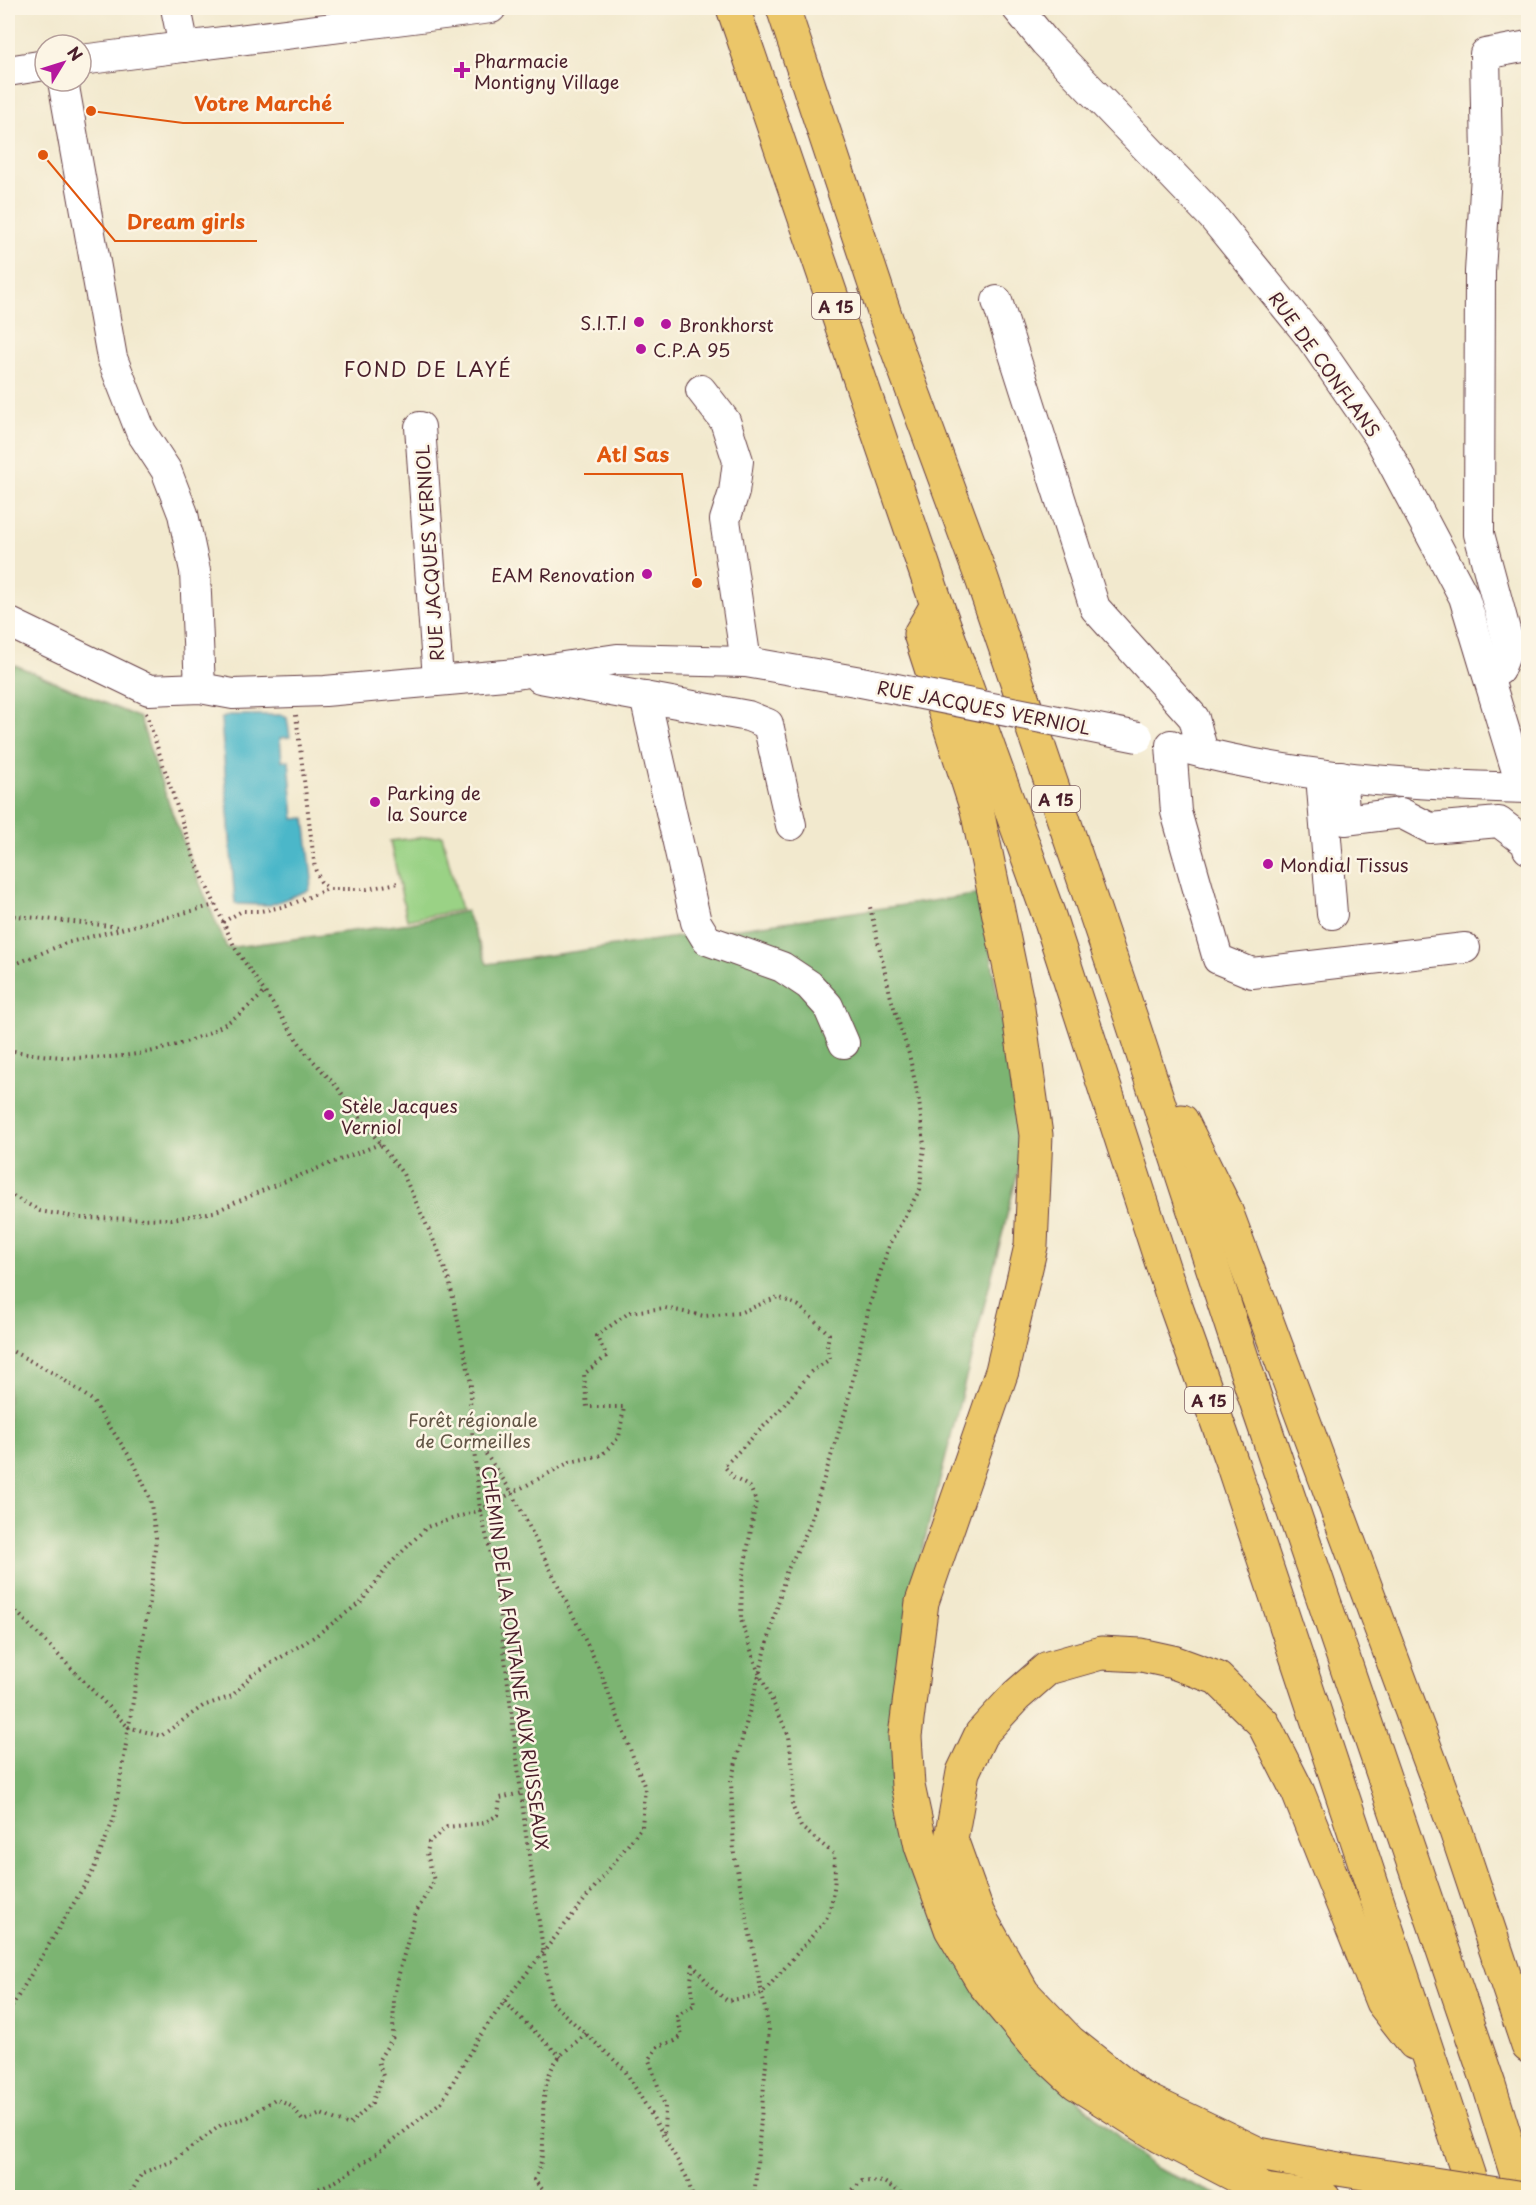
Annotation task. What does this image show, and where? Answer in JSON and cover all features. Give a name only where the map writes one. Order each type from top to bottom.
[{"type":"highway","name":"A 15","points":[[733,8],[937,605],[1048,913],[1167,1282],[1236,1477],[1476,2198]]},
{"type":"highway","name":"A 15","points":[[783,8],[888,324],[982,579],[1131,1018],[1260,1413],[1489,2085],[1523,2198]]},
{"type":"highway","points":[[937,605],[920,634],[977,810],[1017,1002],[1036,1135],[1031,1246],[1002,1371],[922,1602],[905,1736],[908,1786],[921,1846],[951,1929],[984,1984],[1033,2043],[1076,2083],[1160,2136],[1264,2190],[1331,2183],[1523,2198]]},
{"type":"highway","points":[[1131,1018],[1225,1208],[1456,1831],[1528,2046]]},
{"type":"highway","points":[[1331,2183],[1258,2154],[1138,2096],[1070,2042],[1023,1993],[978,1914],[951,1839],[963,1772],[981,1734],[1016,1696],[1048,1668],[1101,1653],[1140,1655],[1173,1662],[1217,1678],[1263,1723],[1298,1792],[1382,2002],[1430,2065]]},
{"type":"highway","points":[[1456,1831],[1528,1972]]},
{"type":"street","points":[[176,8],[184,47]]},
{"type":"street","points":[[93,58],[491,8]]},
{"type":"street","name":"RUE DE CONFLANS","points":[[1017,8],[1045,42],[1212,216],[1309,335],[1378,435],[1464,597],[1518,774],[1528,787]]},
{"type":"street","points":[[1488,674],[1499,670],[1509,645],[1479,534],[1480,272],[1487,158],[1485,54],[1528,46]]},
{"type":"street","points":[[8,71],[33,67]]},
{"type":"street","points":[[65,93],[112,358],[141,432],[166,470],[183,514],[195,571],[201,688]]},
{"type":"street","points":[[997,301],[1095,608],[1194,718],[1203,753]]},
{"type":"street","points":[[701,390],[725,421],[738,461],[734,492],[725,520],[746,662]]},
{"type":"street","name":"RUE JACQUES VERNIOL","points":[[420,427],[438,680]]},
{"type":"street","name":"RUE JACQUES VERNIOL","points":[[8,622],[149,690],[201,688],[233,693],[294,692],[516,674],[617,659],[746,662],[861,682],[1138,737],[1203,753],[1331,774],[1462,787],[1528,787]]},
{"type":"street","points":[[516,674],[748,716],[768,724],[790,825]]},
{"type":"street","points":[[645,697],[696,922],[707,940],[782,967],[809,985],[828,1006],[844,1043]]},
{"type":"street","points":[[1171,745],[1176,812],[1218,959],[1252,973],[1465,948]]},
{"type":"street","points":[[1331,774],[1345,820],[1401,813],[1430,828],[1499,822],[1528,844],[1528,849]]},
{"type":"street","points":[[1331,774],[1332,914]]},
{"type":"path","name":"CHEMIN DE LA FONTAINE AUX RUISSEAUX","points":[[149,690],[144,697],[144,704],[157,748],[194,858],[235,948],[306,1053],[336,1086],[403,1174],[438,1250],[450,1284],[471,1383],[470,1410],[480,1510],[494,1566],[521,1793],[551,2002],[624,2069],[687,2178],[693,2198]]},
{"type":"path","points":[[294,692],[315,869],[321,882],[328,889]]},
{"type":"path","points":[[223,922],[242,911],[261,911],[287,906],[328,889],[367,889],[398,883]]},
{"type":"path","points":[[8,967],[66,943],[215,905]]},
{"type":"path","points":[[754,2198],[769,2028],[734,1854],[731,1781],[758,1671],[786,1573],[808,1529],[846,1409],[869,1307],[890,1243],[920,1189],[924,1145],[919,1101],[870,907]]},
{"type":"path","points":[[8,915],[123,928]]},
{"type":"path","points":[[8,1050],[73,1058],[118,1058],[152,1050],[216,1029],[264,993]]},
{"type":"path","points":[[8,1193],[40,1211],[80,1218],[172,1219],[214,1212],[380,1144]]},
{"type":"path","points":[[8,1603],[128,1727],[160,1736],[203,1706],[232,1696],[252,1675],[314,1637],[361,1602],[390,1564],[427,1527],[480,1510],[570,1462],[602,1455],[619,1437],[624,1407],[587,1407],[584,1374],[607,1356],[596,1336],[612,1323],[630,1311],[665,1308],[704,1316],[739,1313],[778,1298],[799,1306],[828,1334],[827,1347],[830,1359],[811,1372],[779,1410],[724,1466],[734,1478],[750,1488],[756,1501],[741,1597],[741,1620],[758,1671],[789,1736],[794,1782],[792,1805],[801,1827],[834,1854],[836,1875],[830,1909],[825,1921],[762,1994],[728,2001],[715,1991],[693,1965],[691,1980],[694,2005],[677,2016],[682,2036],[675,2042],[658,2046],[649,2060],[665,2106],[664,2136]]},
{"type":"path","points":[[8,1349],[57,1375],[92,1400],[134,1463],[150,1498],[156,1537],[151,1590],[114,1818],[93,1871],[8,2013]]},
{"type":"path","points":[[297,2198],[336,2181],[379,2152],[442,2101],[478,2038],[504,2002],[642,1827],[645,1788],[599,1668],[513,1494],[474,1437]]},
{"type":"path","points":[[128,2198],[142,2173],[173,2161],[221,2125],[248,2117],[275,2099],[291,2106],[303,2121],[321,2114],[349,2125],[372,2103],[382,2076],[378,2061],[393,2037],[394,1996],[401,1965],[416,1912],[434,1881],[427,1853],[429,1842],[447,1827],[484,1823],[498,1815],[500,1798],[521,1793]]},
{"type":"path","points":[[504,2002],[561,2057]]},
{"type":"path","points":[[550,2198],[534,2180],[540,2164],[542,2096],[554,2065],[586,2033]]},
{"type":"path","points":[[844,2198],[862,2181],[884,2182],[909,2198]]},
{"type":"green space","name":"Forêt régionale de Cormeilles","points":[[15,665],[140,718],[180,834],[227,948],[411,923],[466,911],[487,964],[981,894],[1023,1152],[917,1571],[891,1789],[948,1943],[1029,2057],[1153,2167],[1222,2197],[8,2198],[8,674]]},
{"type":"green space","points":[[442,835],[461,910],[407,920],[390,841]]},
{"type":"water","points":[[229,715],[281,715],[287,718],[290,737],[280,738],[282,760],[289,761],[294,819],[305,818],[312,879],[309,890],[270,905],[235,904],[221,719]]},
{"type":"place","name":"Pharmacie Montigny Village","points":[[462,70]]},
{"type":"place","name":"Votre Marché","points":[[91,111]]},
{"type":"place","name":"Dream girls","points":[[43,155]]},
{"type":"place","name":"S.I.T.I","points":[[639,322]]},
{"type":"place","name":"Bronkhorst","points":[[666,324]]},
{"type":"place","name":"C.P.A 95","points":[[641,349]]},
{"type":"place","name":"EAM Renovation","points":[[647,574]]},
{"type":"place","name":"Atl Sas","points":[[697,583]]},
{"type":"place","name":"Parking de la Source","points":[[375,802]]},
{"type":"place","name":"Mondial Tissus","points":[[1268,864]]},
{"type":"place","name":"Stèle Jacques Verniol","points":[[329,1115]]},
{"type":"district","name":"FOND DE LAYÉ","points":[[428,369]]}]
